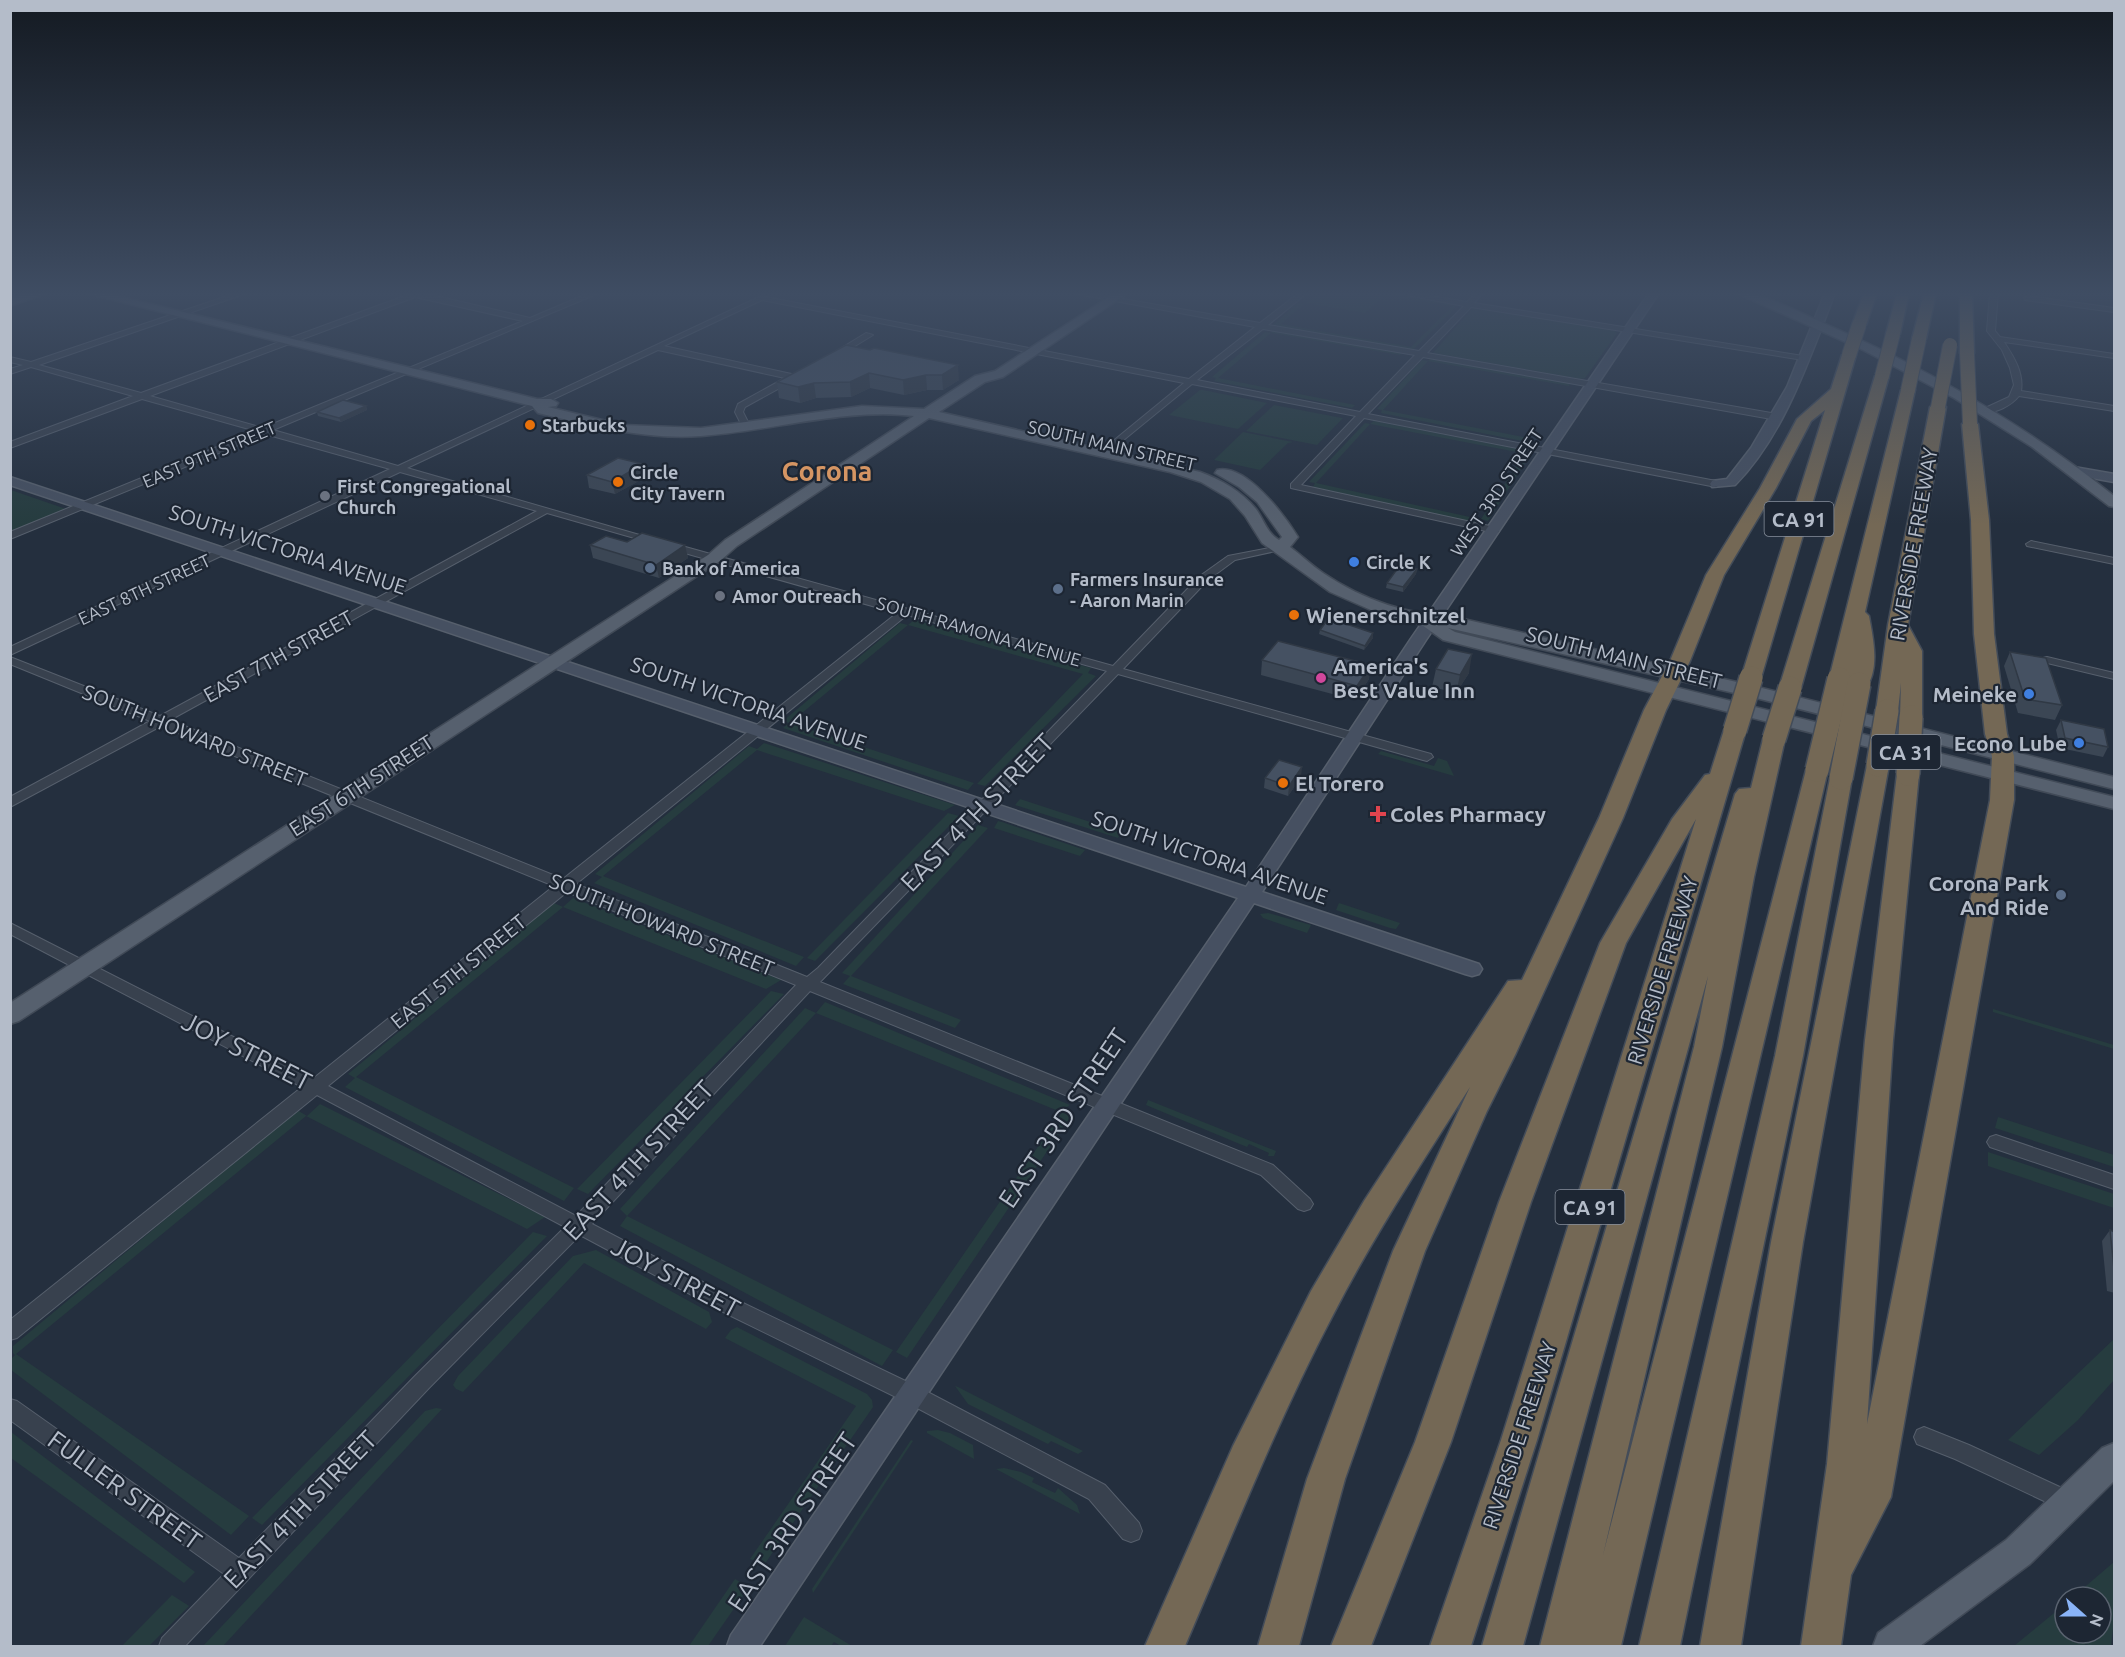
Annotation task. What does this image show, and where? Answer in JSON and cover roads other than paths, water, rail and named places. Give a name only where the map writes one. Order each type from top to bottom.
[{"type":"highway","name":"RIVERSIDE FREEWAY","points":[[1451,1647],[1519,1440],[1844,370]]},
{"type":"highway","points":[[1561,1647],[1708,1047],[1741,877],[1763,783],[1883,370]]},
{"type":"highway","points":[[1600,1647],[1677,1335],[1829,774],[1849,681],[1865,653],[1857,605],[1913,370]]},
{"type":"highway","name":"RIVERSIDE FREEWAY","points":[[1720,1647],[1787,1242],[1878,765],[1898,625],[1945,370]]},
{"type":"highway","points":[[1833,1568],[1872,1497],[2002,800],[2003,766],[1996,734],[1984,634],[1980,520],[1970,424],[1968,370]]},
{"type":"highway","points":[[1279,1647],[1326,1479],[1409,1251],[1611,818],[1715,575],[1768,488],[1805,419],[1838,391]]},
{"type":"highway","points":[[1824,1630],[1846,1452],[1879,1040],[1908,774],[1912,651],[1898,625]]},
{"type":"highway","points":[[1351,1647],[1433,1442],[1515,1202],[1613,943],[1684,819],[1723,766]]},
{"type":"highway","points":[[1659,1647],[1789,1056],[1829,774]]},
{"type":"highway","points":[[1502,1647],[1746,796],[1752,788],[1763,783]]},
{"type":"highway","points":[[1165,1647],[1227,1501],[1299,1347],[1365,1228],[1572,902]]},
{"type":"highway","points":[[1616,1647],[1682,1377],[1677,1335]]},
{"type":"main road","name":"EAST 6TH STREET","points":[[10,1015],[714,558],[731,543],[942,412],[980,379],[1005,370]]},
{"type":"main road","points":[[1910,370],[1986,411],[2074,471],[2115,503]]},
{"type":"main road","name":"SOUTH MAIN STREET","points":[[407,371],[537,403],[543,410],[623,429],[701,432],[744,422],[862,410],[894,410],[942,412],[1109,449],[1185,471],[1225,488],[1244,503],[1268,540],[1281,547],[1319,579],[1372,604],[1430,622],[1449,636],[1669,682],[1813,707],[2003,766]]},
{"type":"main road","name":"SOUTH MAIN STREET","points":[[1669,682],[1810,728],[2003,766]]},
{"type":"main road","points":[[2003,766],[2115,783]]},
{"type":"main road","points":[[2003,766],[2115,803]]},
{"type":"main road","points":[[1891,1647],[2018,1552],[2115,1459]]},
{"type":"street","name":"SOUTH RAMONA AVENUE","points":[[50,370],[906,611],[1112,673],[1427,758]]},
{"type":"street","points":[[10,445],[211,370]]},
{"type":"street","name":"EAST 8TH STREET","points":[[10,652],[606,370]]},
{"type":"street","points":[[762,370],[792,377]]},
{"type":"street","points":[[1136,370],[1716,484],[1731,482],[1738,476],[1777,417],[1793,387],[1799,370]]},
{"type":"street","points":[[1109,449],[1205,370]]},
{"type":"street","points":[[1406,370],[1294,486],[1495,530]]},
{"type":"street","points":[[1512,370],[1777,417]]},
{"type":"street","name":"WEST 3RD STREET","points":[[1430,622],[1602,370]]},
{"type":"street","points":[[1986,411],[2005,404],[2017,393],[2019,384],[2014,370]]},
{"type":"street","name":"EAST 9TH STREET","points":[[10,536],[407,371]]},
{"type":"street","points":[[744,422],[739,410],[745,403],[803,371]]},
{"type":"street","points":[[2017,393],[2115,409]]},
{"type":"street","points":[[2074,471],[2115,478]]},
{"type":"street","name":"SOUTH VICTORIA AVENUE","points":[[10,480],[1472,969]]},
{"type":"street","name":"EAST 7TH STREET","points":[[10,803],[546,510]]},
{"type":"street","points":[[2031,544],[2115,561]]},
{"type":"street","name":"EAST 4TH STREET","points":[[170,1647],[422,1382],[578,1226],[789,1001],[810,984],[1214,569],[1233,558],[1281,547]]},
{"type":"street","name":"EAST 5TH STREET","points":[[10,1332],[906,611]]},
{"type":"street","name":"EAST 3RD STREET","points":[[742,1647],[1297,825],[1430,622]]},
{"type":"street","name":"SOUTH HOWARD STREET","points":[[10,660],[1267,1170],[1304,1204]]},
{"type":"street","points":[[2047,660],[2115,676]]},
{"type":"street","name":"JOY STREET","points":[[10,928],[315,1086],[736,1309],[911,1394],[1097,1492],[1131,1531]]},
{"type":"street","points":[[1996,1142],[2115,1182]]},
{"type":"street","name":"FULLER STREET","points":[[10,1408],[240,1572]]},
{"type":"street","points":[[1924,1437],[1962,1452],[2069,1502]]},
{"type":"place","name":"Starbucks","points":[[530,425]]},
{"type":"place","name":"Circle City Tavern","points":[[618,482]]},
{"type":"place","name":"First Congregational Church","points":[[325,496]]},
{"type":"place","name":"Circle K","points":[[1354,562]]},
{"type":"place","name":"Bank of America","points":[[650,568]]},
{"type":"place","name":"Farmers Insurance - Aaron Marin","points":[[1058,589]]},
{"type":"place","name":"Amor Outreach","points":[[720,596]]},
{"type":"place","name":"Wienerschnitzel","points":[[1294,615]]},
{"type":"place","name":"America's Best Value Inn","points":[[1321,678]]},
{"type":"place","name":"Meineke","points":[[2029,694]]},
{"type":"place","name":"Econo Lube","points":[[2079,743]]},
{"type":"place","name":"El Torero","points":[[1283,783]]},
{"type":"place","name":"Coles Pharmacy","points":[[1378,814]]},
{"type":"place","name":"Corona Park And Ride","points":[[2061,895]]},
{"type":"district","name":"Corona","points":[[827,471]]}]
